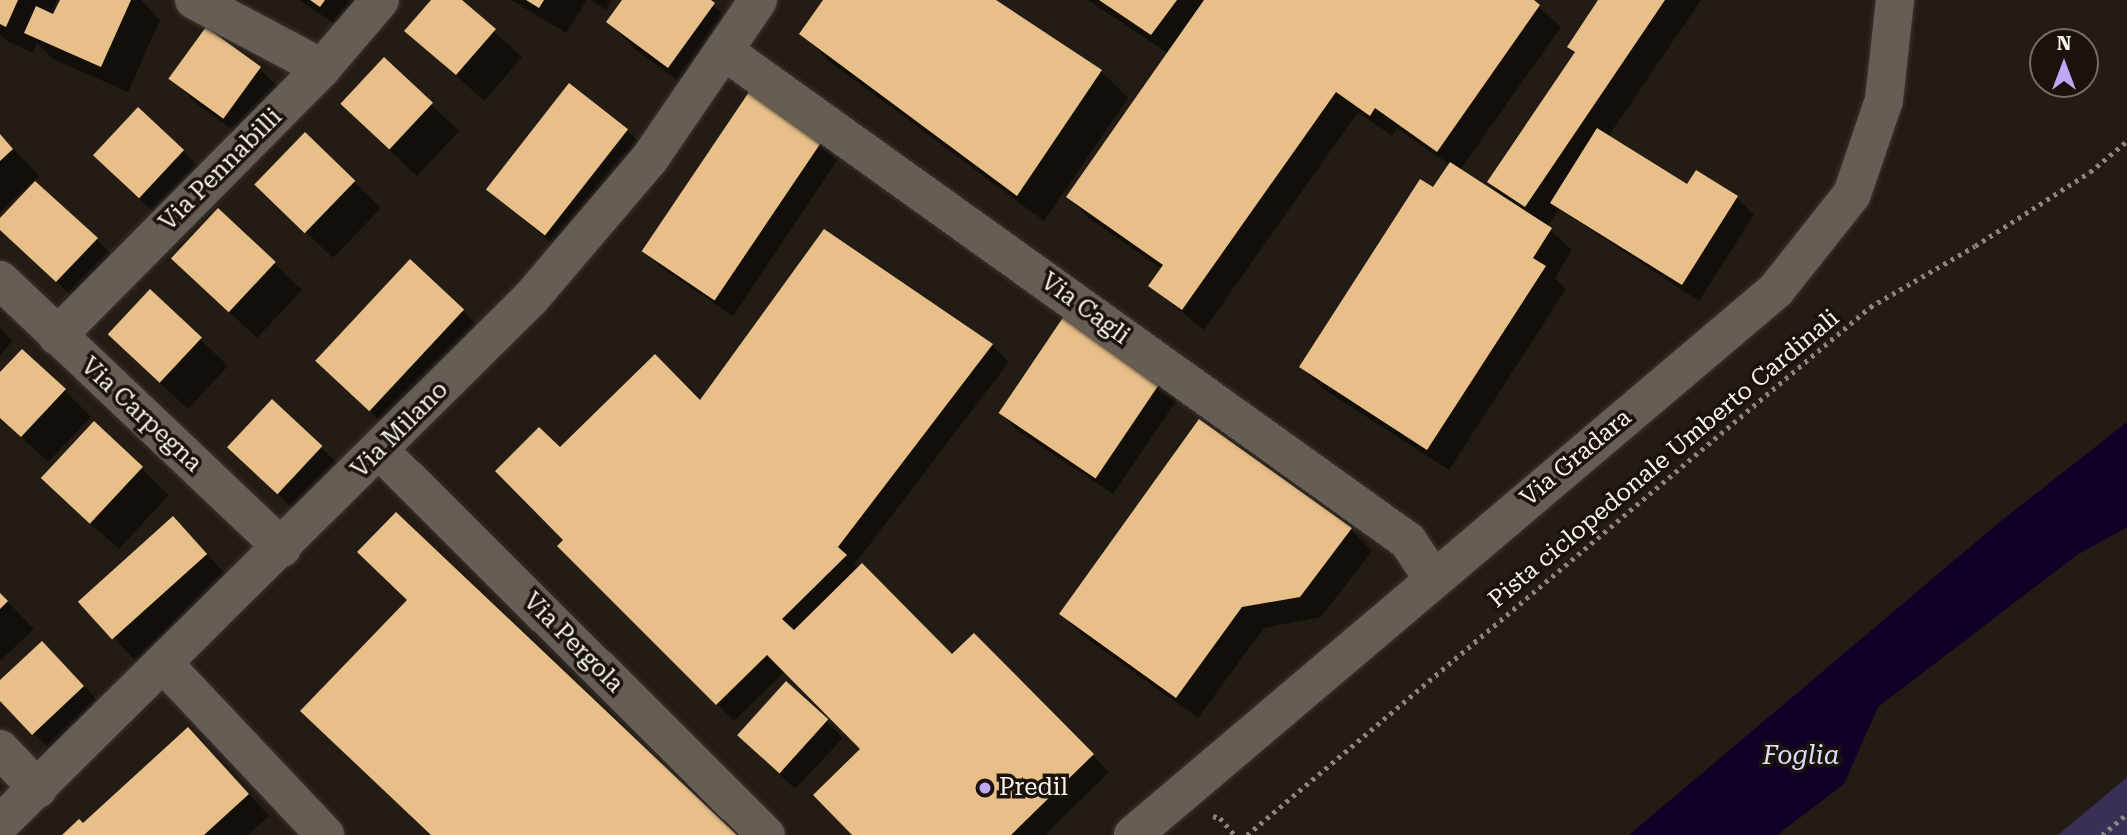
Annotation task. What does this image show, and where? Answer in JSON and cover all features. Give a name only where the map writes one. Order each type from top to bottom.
[{"type":"street","points":[[194,0],[322,68]]},
{"type":"street","name":"Via Pennabilli","points":[[57,336],[322,68],[380,0]]},
{"type":"street","name":"Via Gradara","points":[[1133,835],[1776,290],[1852,194],[1884,100],[1895,1]]},
{"type":"street","name":"Via Milano","points":[[0,824],[380,451],[573,251],[650,158],[724,51],[748,4]]},
{"type":"street","name":"Via Cagli","points":[[724,51],[1408,541],[1433,579]]},
{"type":"street","name":"Via Carpegna","points":[[0,280],[282,548]]},
{"type":"street","name":"Via Pergola","points":[[380,451],[766,835]]},
{"type":"street","points":[[163,664],[325,835]]},
{"type":"street","points":[[0,749],[38,789]]},
{"type":"path","name":"Pista ciclopedonale Umberto Cardinali","points":[[1247,835],[1870,307],[1987,239],[2090,172],[2127,141]]},
{"type":"path","points":[[1208,814],[1220,818],[1235,835]]},
{"type":"path","points":[[2102,835],[2127,814]]},
{"type":"shaded area","points":[[2127,777],[2127,835],[2058,835]]},
{"type":"water","name":"Foglia","points":[[2127,422],[2127,527],[2077,555],[1878,707],[1844,784],[1777,835],[1629,835],[1996,525]]},
{"type":"building","points":[[0,0],[18,0],[6,27],[0,24]]},
{"type":"building","points":[[60,0],[131,0],[101,67],[24,33],[36,6],[53,14]]},
{"type":"building","points":[[310,0],[325,0],[320,7]]},
{"type":"building","points":[[431,0],[462,0],[496,29],[456,75],[404,31]]},
{"type":"building","points":[[526,0],[544,0],[539,8]]},
{"type":"building","points":[[622,0],[711,0],[715,3],[668,68],[606,22]]},
{"type":"building","points":[[823,0],[996,0],[1102,70],[1017,196],[799,34]]},
{"type":"building","points":[[1099,0],[1177,0],[1151,35]]},
{"type":"building","points":[[1204,0],[1534,0],[1540,5],[1437,152],[1375,108],[1370,116],[1336,92],[1182,310],[1148,286],[1163,265],[1066,197]]},
{"type":"building","points":[[1598,0],[1665,0],[1525,207],[1487,182],[1575,52],[1567,47]]},
{"type":"building","points":[[206,27],[261,67],[223,119],[168,79]]},
{"type":"building","points":[[384,57],[433,103],[389,150],[340,104]]},
{"type":"building","points":[[569,83],[628,129],[545,236],[486,189]]},
{"type":"building","points":[[749,92],[822,141],[715,300],[642,251]]},
{"type":"building","points":[[138,107],[184,150],[139,198],[93,155]]},
{"type":"building","points":[[1597,128],[1687,184],[1696,170],[1738,196],[1682,285],[1550,203]]},
{"type":"building","points":[[305,132],[355,181],[305,233],[254,185]]},
{"type":"building","points":[[0,134],[13,149],[0,161]]},
{"type":"building","points":[[1450,162],[1552,228],[1533,258],[1546,266],[1427,450],[1299,367],[1420,179],[1433,187]]},
{"type":"building","points":[[35,181],[98,238],[56,282],[0,230],[0,218]]},
{"type":"building","points":[[218,208],[276,262],[229,312],[171,258]]},
{"type":"building","points":[[824,229],[993,344],[838,547],[847,555],[782,619],[794,630],[862,563],[952,654],[974,633],[1094,754],[1011,835],[852,835],[813,795],[860,749],[767,655],[716,705],[557,546],[563,540],[495,471],[539,427],[560,447],[655,354],[700,400]]},
{"type":"building","points":[[410,259],[464,309],[369,411],[315,361]]},
{"type":"building","points":[[150,289],[202,337],[160,383],[108,334]]},
{"type":"building","points":[[1064,316],[1161,381],[1096,478],[999,413]]},
{"type":"building","points":[[22,349],[66,389],[21,437],[0,418],[0,372]]},
{"type":"building","points":[[272,399],[322,446],[277,494],[227,447]]},
{"type":"building","points":[[1199,419],[1352,528],[1300,597],[1242,607],[1176,698],[1059,614]]},
{"type":"building","points":[[94,421],[143,467],[90,524],[41,478]]},
{"type":"building","points":[[396,512],[737,835],[431,835],[300,711],[407,600],[357,552]]},
{"type":"building","points":[[173,516],[207,554],[112,640],[78,602]]},
{"type":"building","points":[[0,593],[8,601],[0,609]]},
{"type":"building","points":[[42,641],[84,686],[32,735],[0,701],[0,680]]},
{"type":"building","points":[[786,681],[828,719],[780,773],[737,735]]},
{"type":"building","points":[[188,727],[249,794],[204,835],[62,835],[79,819],[83,823]]},
{"type":"place","name":"Predil","points":[[985,788]]}]
